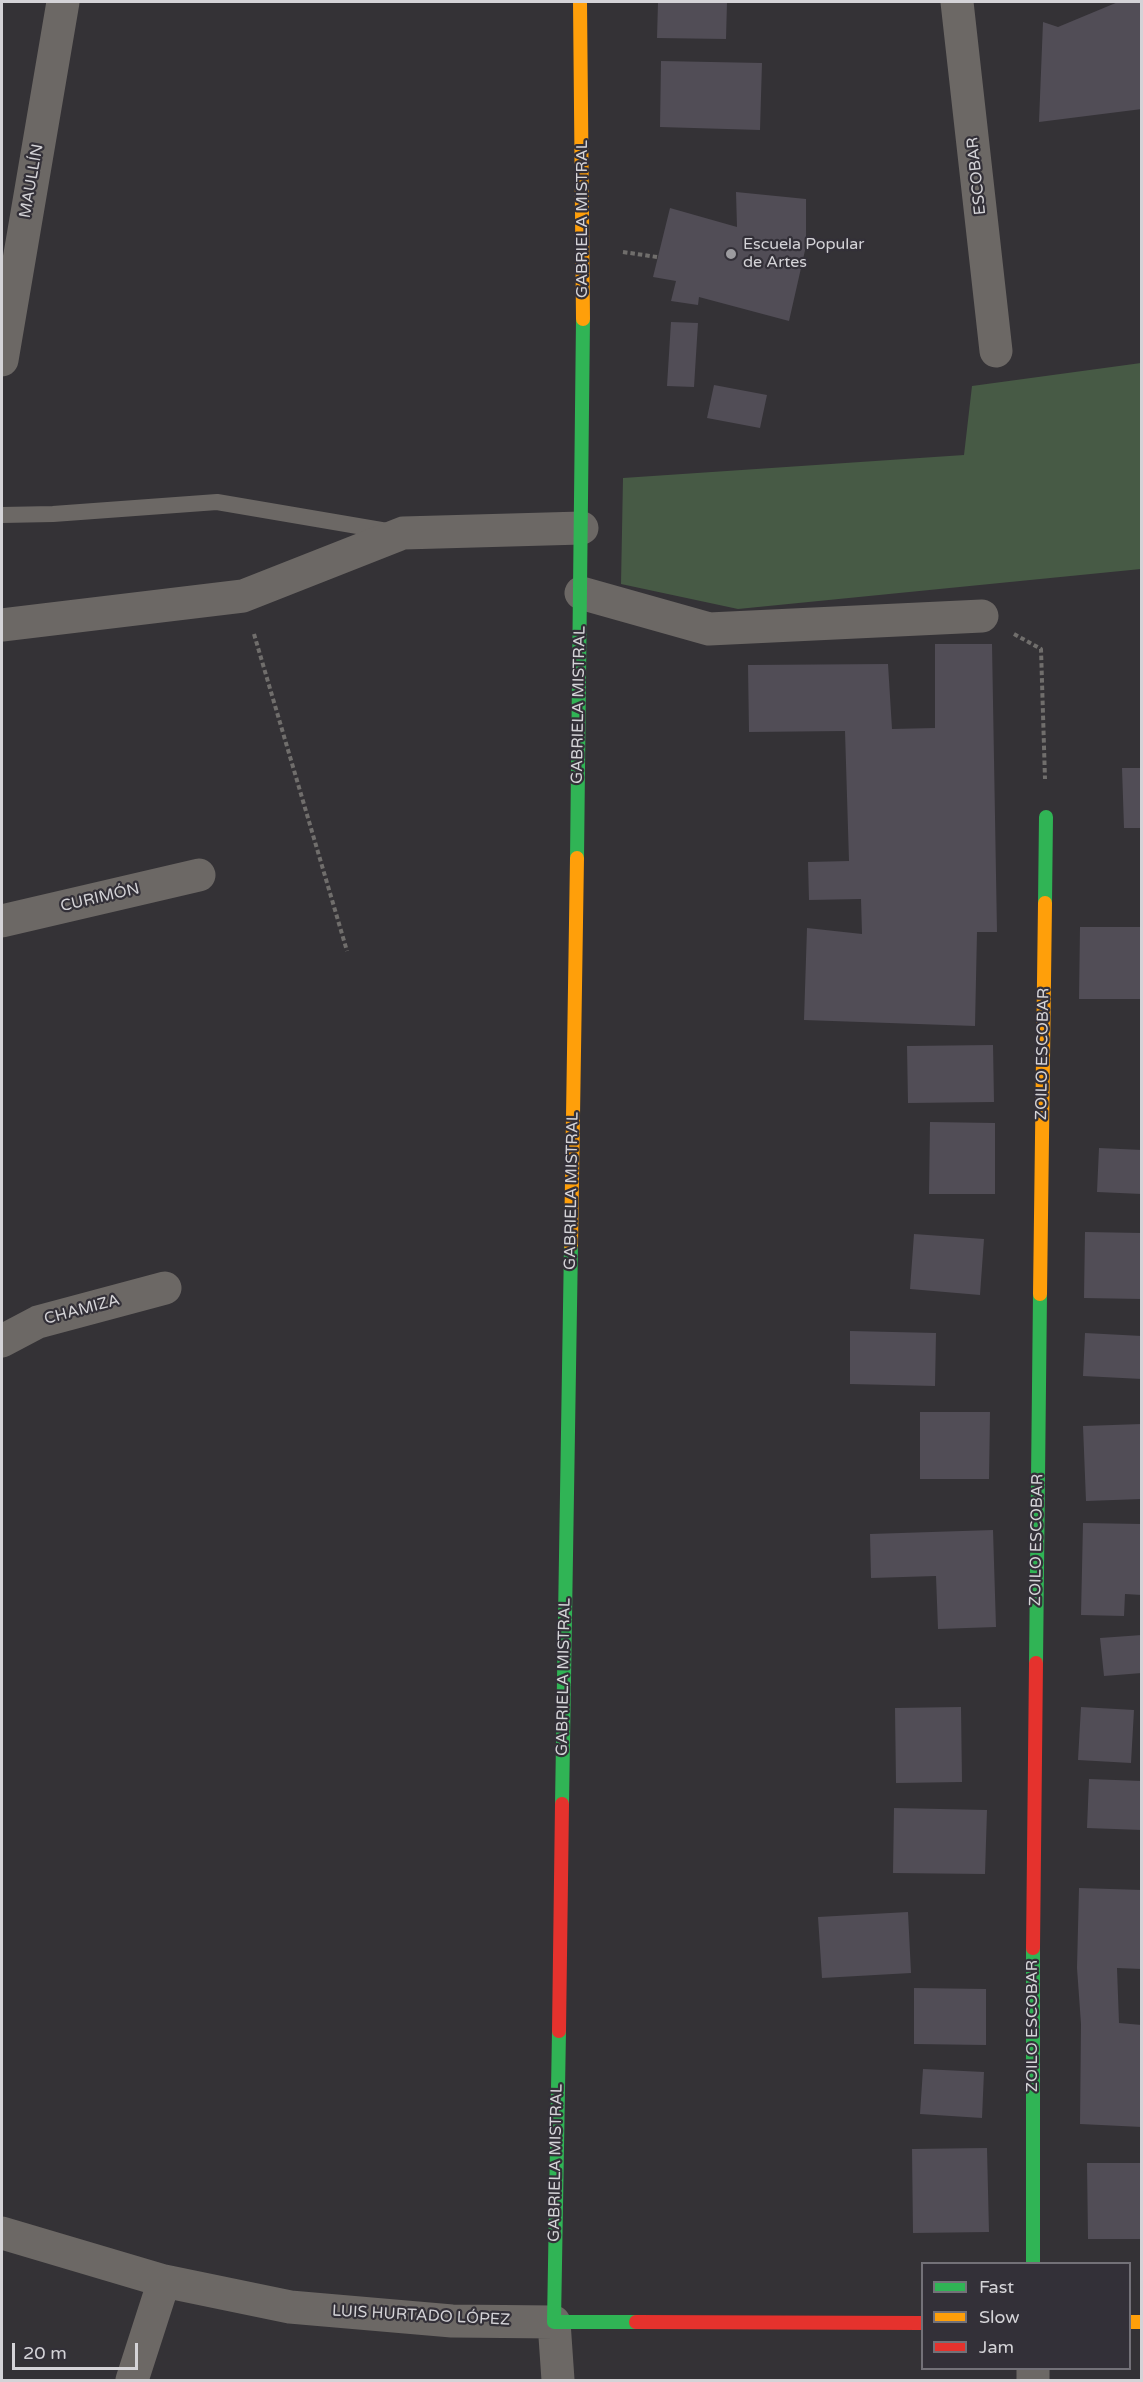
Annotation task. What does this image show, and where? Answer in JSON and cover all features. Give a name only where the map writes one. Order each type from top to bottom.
[{"type":"street","name":"MAULLÍN","points":[[2,360],[63,2]]},
{"type":"street","name":"GABRIELA MISTRAL","points":[[558,2380],[554,2322],[582,528],[584,247],[580,2]]},
{"type":"street","name":"ESCOBAR","points":[[957,2],[996,351]]},
{"type":"street","points":[[2,625],[243,596],[403,533],[582,528]]},
{"type":"street","points":[[581,593],[709,629],[982,616]]},
{"type":"street","name":"ZOILO ESCOBAR","points":[[1033,2262],[1033,1890],[1046,817]]},
{"type":"street","name":"CURIMÓN","points":[[2,921],[199,875]]},
{"type":"street","name":"CHAMIZA","points":[[2,1341],[38,1322],[165,1288]]},
{"type":"street","name":"LUIS HURTADO LÓPEZ","points":[[2,2233],[164,2281],[290,2307],[452,2321],[921,2323]]},
{"type":"street","points":[[132,2380],[164,2281]]},
{"type":"lane","points":[[2,515],[53,514],[218,501],[403,533]]},
{"type":"path","points":[[243,596],[347,951]]},
{"type":"path","points":[[982,616],[1041,649],[1046,817]]},
{"type":"green space","points":[[1141,363],[1141,569],[738,609],[621,584],[623,478],[964,455],[972,386]]},
{"type":"building","points":[[658,2],[727,2],[726,39],[657,38]]},
{"type":"building","points":[[1118,2],[1142,2],[1142,109],[1039,122],[1043,22],[1058,27]]},
{"type":"building","points":[[661,61],[762,63],[760,130],[660,127]]},
{"type":"building","points":[[736,192],[806,199],[806,246],[789,321],[699,297],[698,305],[671,301],[676,281],[653,277],[670,208],[737,227]]},
{"type":"building","points":[[671,322],[698,323],[694,387],[667,386]]},
{"type":"building","points":[[714,385],[767,395],[760,428],[707,418]]},
{"type":"building","points":[[935,644],[992,644],[997,932],[977,932],[975,1026],[804,1020],[807,928],[862,934],[861,899],[809,900],[808,862],[849,861],[845,731],[749,732],[748,665],[888,664],[892,729],[935,728]]},
{"type":"building","points":[[1122,768],[1142,768],[1142,828],[1124,828]]},
{"type":"building","points":[[1080,927],[1142,927],[1142,999],[1079,999]]},
{"type":"building","points":[[993,1045],[994,1102],[908,1103],[907,1046]]},
{"type":"building","points":[[930,1122],[995,1123],[995,1194],[929,1194]]},
{"type":"building","points":[[1099,1148],[1142,1150],[1142,1194],[1097,1192]]},
{"type":"building","points":[[1085,1232],[1142,1233],[1142,1299],[1084,1298]]},
{"type":"building","points":[[914,1234],[984,1239],[980,1295],[910,1289]]},
{"type":"building","points":[[850,1331],[936,1333],[935,1386],[850,1384]]},
{"type":"building","points":[[1085,1333],[1142,1336],[1142,1379],[1083,1376]]},
{"type":"building","points":[[920,1412],[990,1412],[989,1479],[920,1479]]},
{"type":"building","points":[[1142,1424],[1142,1499],[1086,1501],[1083,1426]]},
{"type":"building","points":[[1083,1523],[1142,1524],[1142,1595],[1125,1594],[1124,1616],[1081,1615]]},
{"type":"building","points":[[993,1530],[996,1627],[938,1629],[936,1576],[871,1578],[870,1534]]},
{"type":"building","points":[[1142,1635],[1142,1673],[1104,1676],[1100,1638]]},
{"type":"building","points":[[961,1707],[962,1782],[896,1783],[895,1708]]},
{"type":"building","points":[[1081,1707],[1134,1710],[1131,1763],[1078,1760]]},
{"type":"building","points":[[1089,1779],[1142,1781],[1142,1830],[1087,1828]]},
{"type":"building","points":[[894,1808],[987,1810],[985,1874],[893,1873]]},
{"type":"building","points":[[1079,1888],[1142,1890],[1142,1969],[1117,1968],[1119,2023],[1142,2025],[1142,2127],[1080,2124],[1081,2024],[1077,1968]]},
{"type":"building","points":[[908,1912],[911,1973],[822,1978],[818,1917]]},
{"type":"building","points":[[914,1988],[986,1989],[986,2045],[914,2044]]},
{"type":"building","points":[[923,2069],[984,2072],[982,2118],[920,2114]]},
{"type":"building","points":[[987,2148],[989,2232],[913,2233],[912,2149]]},
{"type":"building","points":[[1087,2163],[1141,2163],[1141,2239],[1088,2239]]},
{"type":"traffic: fast","points":[[577,858],[583,319]]},
{"type":"traffic: fast","points":[[1045,903],[1046,817]]},
{"type":"traffic: fast","points":[[562,1804],[571,1245]]},
{"type":"traffic: fast","points":[[1036,1663],[1040,1294]]},
{"type":"traffic: fast","points":[[1033,1948],[1033,2262]]},
{"type":"traffic: fast","points":[[559,2031],[554,2322],[636,2322]]},
{"type":"traffic: slow","points":[[580,2],[583,319]]},
{"type":"traffic: slow","points":[[571,1245],[577,858]]},
{"type":"traffic: slow","points":[[1040,1294],[1045,903]]},
{"type":"traffic: slow","points":[[1131,2322],[1142,2322]]},
{"type":"traffic: jam","points":[[1033,1948],[1036,1663]]},
{"type":"traffic: jam","points":[[559,2031],[562,1804]]},
{"type":"traffic: jam","points":[[636,2322],[921,2323]]},
{"type":"place","name":"Escuela Popular de Artes","points":[[731,254]]}]
